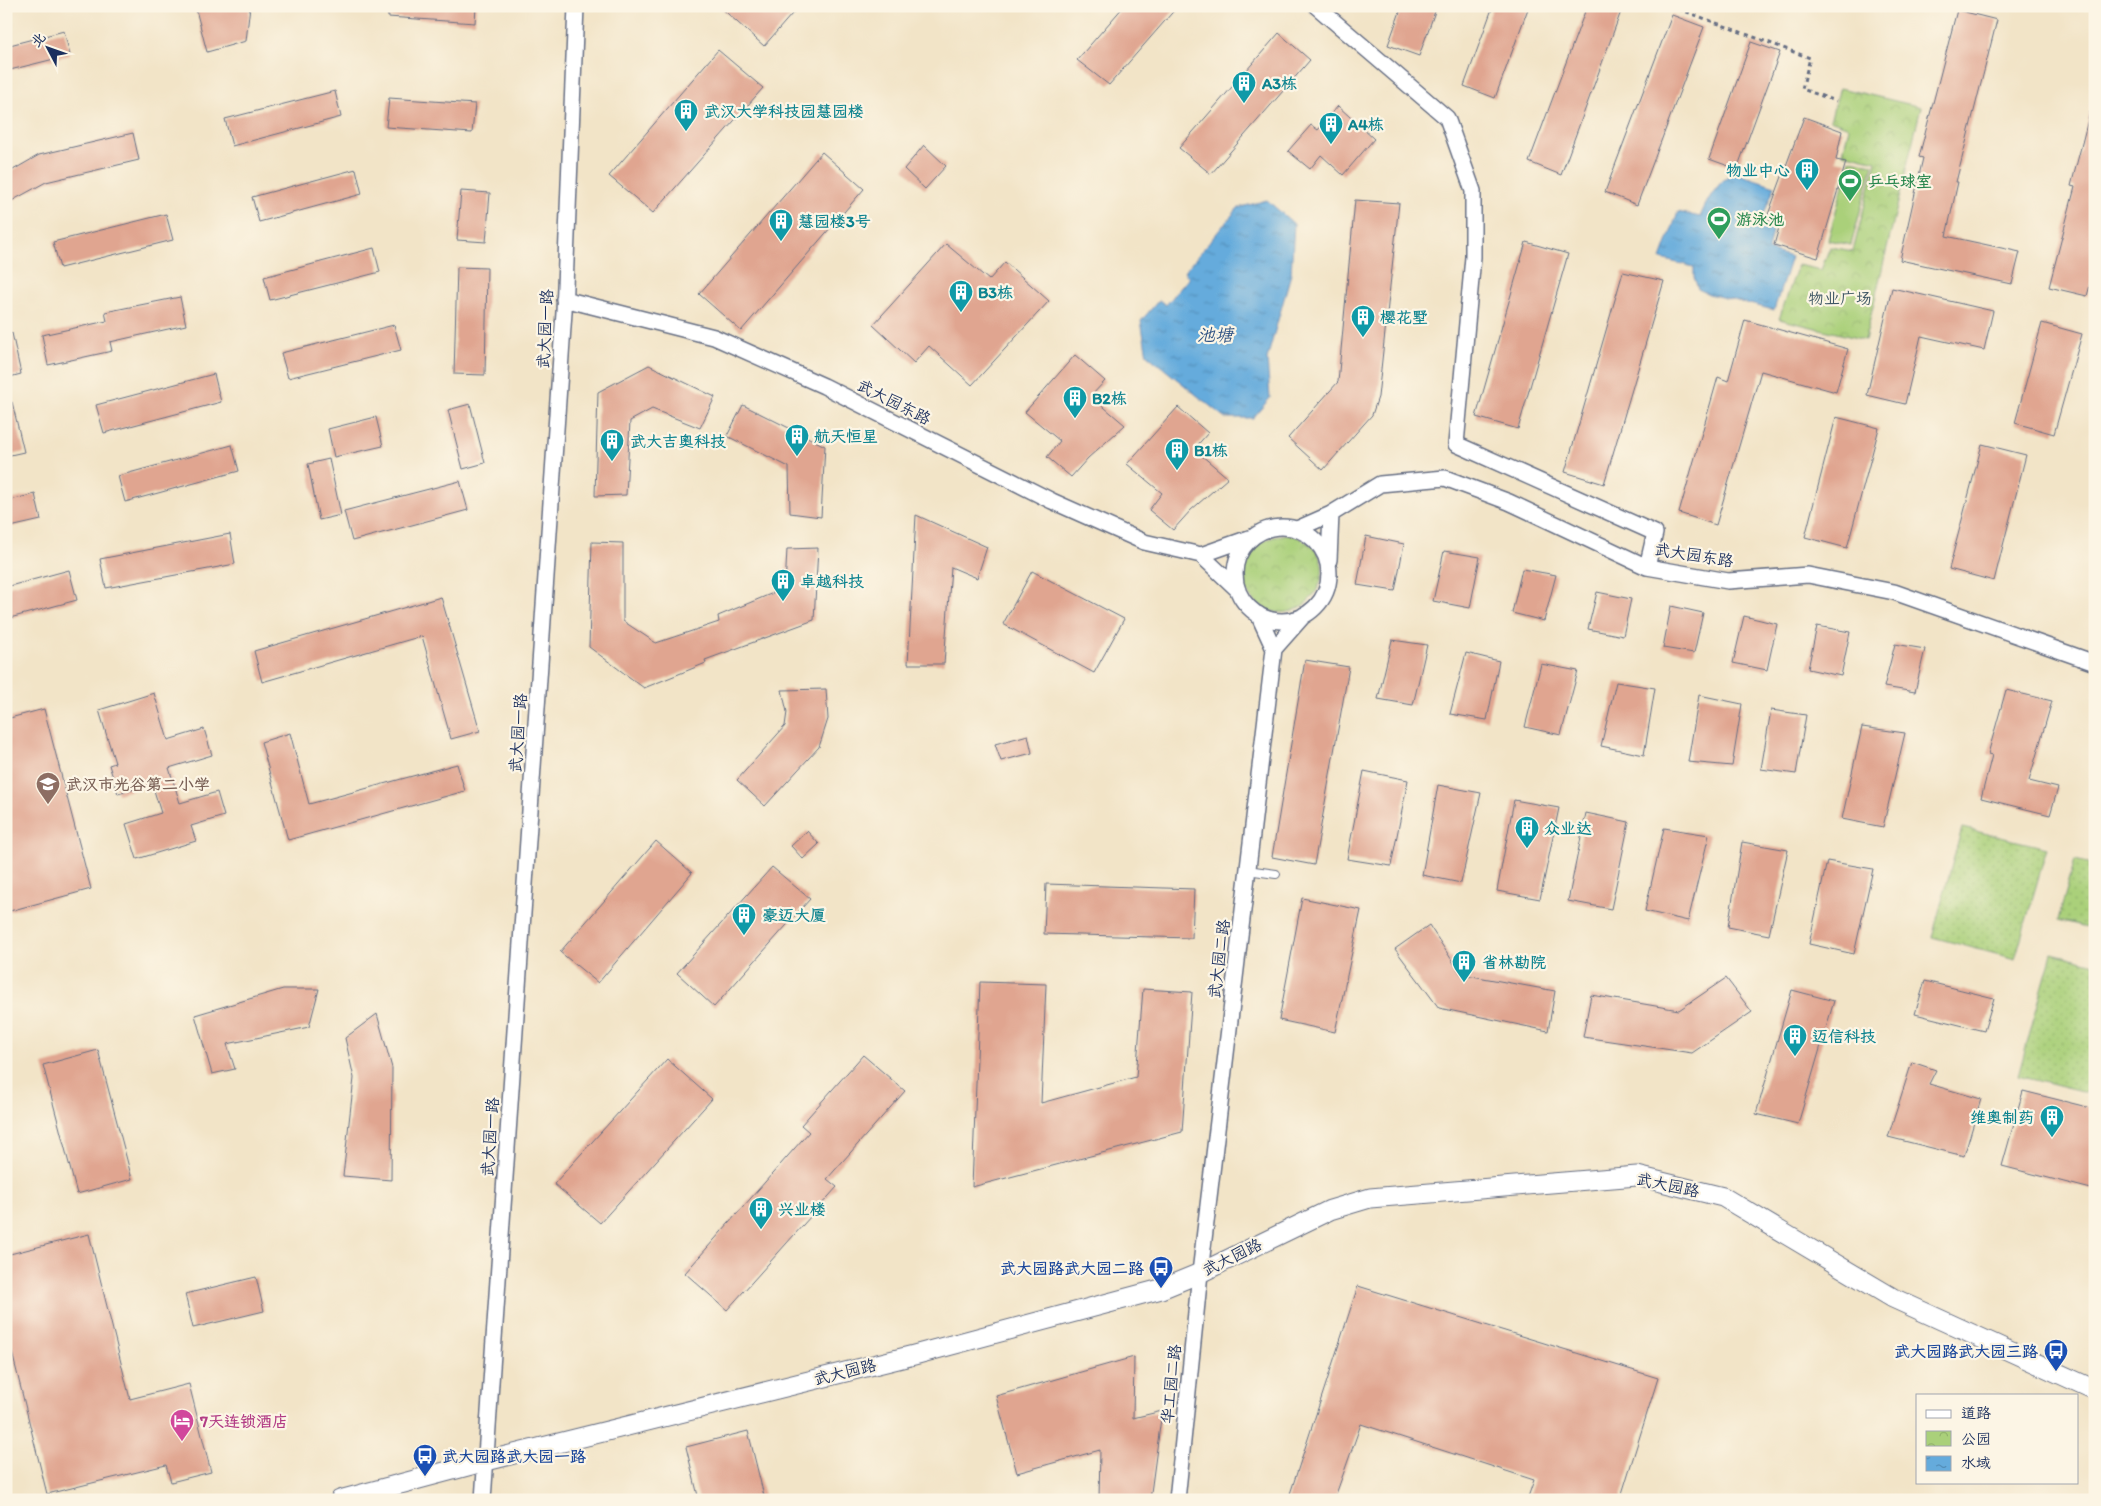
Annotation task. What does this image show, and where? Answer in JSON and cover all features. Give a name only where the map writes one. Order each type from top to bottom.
[{"type":"street","name":"武大园一路","points":[[483,1500],[564,299],[576,6]]},
{"type":"street","points":[[1316,6],[1447,118],[1473,191],[1473,258],[1456,444],[1655,533],[1648,567]]},
{"type":"street","name":"武大园东路","points":[[564,299],[714,337],[824,386],[1052,501],[1144,542],[1201,555]]},
{"type":"street","name":"武大园东路","points":[[1297,529],[1331,514],[1380,484],[1445,478],[1509,502],[1648,567],[1728,580],[1808,575],[1894,592],[2095,663]]},
{"type":"street","points":[[1258,614],[1274,650],[1304,616],[1317,606],[1325,593],[1330,578],[1328,562],[1331,514]]},
{"type":"street","points":[[1304,616],[1289,620],[1273,620],[1258,614],[1246,604],[1238,590],[1201,555],[1254,536],[1267,529],[1282,526],[1297,529],[1311,536],[1322,548],[1328,562]]},
{"type":"street","points":[[1238,590],[1235,576],[1237,561],[1244,547],[1254,536]]},
{"type":"street","name":"武大园二路","points":[[1200,1273],[1274,650]]},
{"type":"street","name":"武大园路","points":[[340,1500],[486,1461],[933,1350],[1161,1289],[1200,1273],[1330,1210],[1370,1198],[1637,1176],[1722,1197],[1893,1298],[2095,1390]]},
{"type":"street","name":"华工园二路","points":[[1177,1500],[1200,1273]]},
{"type":"lane","points":[[1247,870],[1276,874]]},
{"type":"path","points":[[1670,6],[1810,58],[1802,89],[1836,101]]},
{"type":"green space","name":"物业广场","points":[[1840,88],[1921,107],[1865,340],[1779,319],[1798,265],[1821,270],[1830,247],[1853,251],[1876,161],[1843,153],[1849,127],[1830,120]]},
{"type":"green space","name":"乒乓球室","points":[[1850,160],[1873,164],[1851,245],[1828,240]]},
{"type":"green space","points":[[1287,534],[1309,544],[1320,558],[1322,574],[1317,590],[1305,604],[1290,611],[1272,611],[1254,601],[1249,594],[1244,570],[1245,561],[1253,548],[1260,543]]},
{"type":"green space","points":[[1962,828],[2047,848],[2015,959],[1932,937]]},
{"type":"green space","points":[[2075,860],[2095,865],[2095,929],[2058,920]]},
{"type":"green space","points":[[2052,953],[2095,964],[2095,1095],[2018,1076]]},
{"type":"water","name":"游泳池","points":[[1733,172],[1775,186],[1759,226],[1772,231],[1768,250],[1791,257],[1774,310],[1709,294],[1698,289],[1694,277],[1694,267],[1661,259],[1678,212],[1700,217],[1713,192]]},
{"type":"water","name":"池塘","points":[[1267,200],[1294,224],[1291,274],[1267,359],[1270,398],[1253,418],[1225,418],[1147,355],[1141,321],[1159,300],[1166,305],[1189,278],[1184,272],[1238,208]]},
{"type":"building","points":[[195,6],[250,6],[246,41],[207,52]]},
{"type":"building","points":[[388,6],[476,6],[475,23],[388,17]]},
{"type":"building","points":[[719,6],[799,6],[764,46]]},
{"type":"building","points":[[1124,6],[1178,6],[1109,85],[1077,60]]},
{"type":"building","points":[[1402,6],[1437,6],[1419,56],[1388,45]]},
{"type":"building","points":[[1493,6],[1529,6],[1495,98],[1464,86]]},
{"type":"building","points":[[1587,6],[1623,6],[1561,175],[1529,162]]},
{"type":"building","points":[[1957,10],[1997,20],[1956,182],[1958,182],[1946,236],[2020,252],[2012,284],[1900,260],[1923,158],[1919,157]]},
{"type":"building","points":[[1672,15],[1704,27],[1637,205],[1605,192]]},
{"type":"building","points":[[64,31],[70,55],[6,71],[6,46]]},
{"type":"building","name":"A3栋","points":[[1279,33],[1310,60],[1211,174],[1179,148]]},
{"type":"building","points":[[1751,42],[1780,52],[1737,169],[1709,159]]},
{"type":"building","name":"武汉大学科技园慧园楼","points":[[718,50],[763,88],[653,213],[609,176]]},
{"type":"building","points":[[335,91],[341,117],[232,146],[225,119]]},
{"type":"building","points":[[389,98],[475,104],[472,133],[386,127]]},
{"type":"building","name":"A4栋","points":[[1338,106],[1374,139],[1343,175],[1321,155],[1310,169],[1288,151],[1311,125],[1318,130]]},
{"type":"building","points":[[2090,112],[2095,113],[2095,267],[2087,296],[2049,287],[2075,187],[2071,186]]},
{"type":"building","name":"物业中心","points":[[1804,117],[1842,131],[1836,160],[1846,162],[1818,258],[1774,245],[1780,224],[1766,220]]},
{"type":"building","points":[[133,133],[139,160],[46,182],[6,204],[6,174],[39,155]]},
{"type":"building","points":[[924,145],[946,166],[925,189],[904,169]]},
{"type":"building","name":"慧园楼3号","points":[[822,152],[864,189],[741,331],[699,294]]},
{"type":"building","points":[[356,169],[362,194],[259,222],[252,197]]},
{"type":"building","points":[[461,191],[490,193],[486,242],[457,240]]},
{"type":"building","name":"樱花墅","points":[[1355,200],[1399,203],[1378,397],[1372,415],[1323,470],[1288,438],[1338,382]]},
{"type":"building","points":[[166,214],[173,240],[60,268],[53,242]]},
{"type":"building","points":[[1526,242],[1568,254],[1518,429],[1476,417]]},
{"type":"building","name":"B3栋","points":[[946,244],[989,280],[1005,262],[1049,301],[972,385],[929,346],[914,363],[873,325]]},
{"type":"building","points":[[374,248],[380,272],[270,300],[264,277]]},
{"type":"building","points":[[457,267],[487,268],[485,375],[454,374]]},
{"type":"building","points":[[1623,272],[1664,281],[1604,484],[1565,472]]},
{"type":"building","points":[[1892,288],[1993,311],[1984,350],[1921,336],[1905,404],[1867,395]]},
{"type":"building","points":[[180,297],[186,325],[110,342],[112,351],[48,365],[42,335],[107,321],[105,312]]},
{"type":"building","points":[[1745,320],[1848,349],[1836,392],[1761,371],[1716,525],[1679,513],[1718,377],[1728,381]]},
{"type":"building","points":[[2042,323],[2082,334],[2054,434],[2015,423]]},
{"type":"building","points":[[394,325],[401,350],[288,378],[281,353]]},
{"type":"building","points":[[12,333],[21,374],[6,378],[6,334]]},
{"type":"building","name":"B2栋","points":[[1075,355],[1105,381],[1091,396],[1125,425],[1088,458],[1071,477],[1047,457],[1060,441],[1025,412]]},
{"type":"building","name":"武大吉奥科技","points":[[649,365],[715,397],[700,428],[652,409],[630,421],[626,495],[595,496],[598,392]]},
{"type":"building","points":[[214,374],[221,402],[104,433],[96,405]]},
{"type":"building","points":[[6,402],[12,402],[24,452],[6,456]]},
{"type":"building","points":[[470,404],[485,463],[463,469],[448,410]]},
{"type":"building","name":"航天恒星","points":[[743,405],[825,446],[821,517],[790,513],[789,467],[727,436]]},
{"type":"building","name":"B1栋","points":[[1178,407],[1208,433],[1194,449],[1228,478],[1191,510],[1173,530],[1149,510],[1162,493],[1127,464]]},
{"type":"building","points":[[376,417],[383,446],[334,457],[328,429]]},
{"type":"building","points":[[1836,417],[1879,428],[1847,548],[1805,537]]},
{"type":"building","points":[[1982,444],[2026,455],[1994,581],[1949,569]]},
{"type":"building","points":[[232,445],[239,471],[125,502],[118,476]]},
{"type":"building","points":[[329,459],[341,515],[319,520],[308,464]]},
{"type":"building","points":[[460,481],[468,510],[352,541],[344,511]]},
{"type":"building","points":[[35,494],[41,520],[6,528],[6,501]]},
{"type":"building","points":[[916,515],[987,547],[977,578],[951,567],[944,664],[908,664]]},
{"type":"building","points":[[230,534],[235,564],[106,588],[100,559]]},
{"type":"building","points":[[1366,536],[1404,544],[1395,591],[1357,585]]},
{"type":"building","points":[[592,542],[623,543],[623,621],[656,643],[719,622],[718,616],[785,588],[787,549],[818,548],[814,620],[705,660],[706,663],[644,688],[589,647]]},
{"type":"building","points":[[1444,551],[1480,557],[1470,608],[1433,601]]},
{"type":"building","points":[[1522,569],[1556,575],[1544,621],[1512,613]]},
{"type":"building","points":[[69,570],[77,600],[6,619],[6,587]]},
{"type":"building","points":[[1032,571],[1124,619],[1094,673],[1003,624]]},
{"type":"building","points":[[1597,592],[1631,599],[1623,636],[1588,629]]},
{"type":"building","points":[[441,597],[480,731],[451,739],[422,636],[262,682],[254,651]]},
{"type":"building","points":[[1671,606],[1703,613],[1694,653],[1663,648]]},
{"type":"building","points":[[1744,616],[1777,624],[1767,670],[1733,663]]},
{"type":"building","points":[[1817,626],[1850,632],[1841,676],[1808,669]]},
{"type":"building","points":[[1392,640],[1427,645],[1413,705],[1378,699]]},
{"type":"building","points":[[1895,644],[1925,649],[1915,692],[1884,687]]},
{"type":"building","points":[[1466,653],[1499,661],[1487,720],[1450,714]]},
{"type":"building","points":[[1305,660],[1349,667],[1314,865],[1272,857]]},
{"type":"building","points":[[1541,664],[1578,671],[1561,735],[1525,727]]},
{"type":"building","points":[[1616,682],[1655,688],[1644,755],[1601,746]]},
{"type":"building","points":[[826,689],[828,719],[819,747],[765,806],[737,780],[785,726],[787,712],[782,690]]},
{"type":"building","points":[[2006,690],[2052,701],[2029,781],[2058,788],[2050,815],[1981,798],[1992,755],[1988,754]]},
{"type":"building","points":[[154,693],[168,740],[204,729],[212,755],[169,768],[180,803],[217,792],[224,816],[191,826],[196,841],[137,859],[126,824],[161,813],[152,784],[118,794],[109,765],[115,763],[99,710]]},
{"type":"building","points":[[1699,695],[1742,704],[1732,766],[1688,762]]},
{"type":"building","name":"武汉市光谷第二小学","points":[[44,709],[91,889],[6,912],[6,719]]},
{"type":"building","points":[[1771,710],[1806,715],[1796,774],[1761,769]]},
{"type":"building","points":[[1862,727],[1905,733],[1883,827],[1842,819]]},
{"type":"building","points":[[290,733],[309,804],[457,764],[465,791],[288,840],[261,742]]},
{"type":"building","points":[[1028,735],[1032,753],[1001,761],[995,744]]},
{"type":"building","points":[[1364,771],[1408,780],[1391,866],[1347,859]]},
{"type":"building","points":[[1438,785],[1481,793],[1461,883],[1422,875]]},
{"type":"building","name":"众业达","points":[[1514,800],[1559,808],[1540,899],[1497,891]]},
{"type":"building","points":[[1586,813],[1629,822],[1611,909],[1568,901]]},
{"type":"building","points":[[1664,828],[1709,835],[1688,921],[1645,911]]},
{"type":"building","points":[[807,831],[819,844],[803,859],[791,846]]},
{"type":"building","points":[[656,841],[692,873],[598,983],[560,952]]},
{"type":"building","points":[[1742,842],[1788,850],[1769,935],[1728,927]]},
{"type":"building","points":[[1827,861],[1873,869],[1854,954],[1809,944]]},
{"type":"building","name":"豪迈大厦","points":[[772,867],[810,899],[714,1007],[677,973]]},
{"type":"building","points":[[1046,884],[1194,889],[1192,938],[1044,934]]},
{"type":"building","points":[[1302,898],[1361,910],[1335,1032],[1279,1020]]},
{"type":"building","name":"省林勘院","points":[[1429,925],[1461,974],[1555,991],[1548,1031],[1439,1008],[1395,949]]},
{"type":"building","points":[[1726,978],[1752,1012],[1692,1053],[1583,1037],[1591,995],[1679,1010]]},
{"type":"building","points":[[1925,981],[1994,998],[1984,1031],[1915,1014]]},
{"type":"building","points":[[980,982],[1046,984],[1041,1103],[1136,1077],[1143,989],[1192,992],[1182,1132],[972,1187]]},
{"type":"building","points":[[283,989],[319,989],[309,1027],[227,1044],[235,1069],[212,1074],[195,1015]]},
{"type":"building","name":"迈信科技","points":[[1792,990],[1834,1001],[1798,1124],[1756,1114]]},
{"type":"building","points":[[377,1014],[392,1068],[391,1180],[343,1176],[354,1078],[345,1038]]},
{"type":"building","points":[[98,1050],[132,1179],[77,1194],[43,1065]]},
{"type":"building","points":[[863,1055],[905,1091],[827,1179],[837,1187],[727,1310],[685,1273],[809,1132],[801,1125]]},
{"type":"building","points":[[667,1059],[712,1099],[600,1223],[554,1184]]},
{"type":"building","points":[[1912,1062],[1936,1070],[1929,1084],[1981,1099],[1964,1156],[1888,1137]]},
{"type":"building","name":"维奥制药","points":[[2023,1091],[2095,1109],[2095,1190],[2002,1166]]},
{"type":"building","points":[[89,1234],[130,1399],[189,1384],[211,1472],[171,1482],[166,1465],[47,1494],[6,1328],[6,1255]]},
{"type":"building","points":[[256,1277],[264,1311],[193,1328],[185,1294]]},
{"type":"building","points":[[1358,1286],[1658,1378],[1620,1500],[1527,1500],[1534,1480],[1361,1424],[1334,1500],[1288,1500]]},
{"type":"building","points":[[1134,1357],[1133,1418],[1162,1411],[1150,1500],[1099,1500],[1100,1450],[1017,1473],[996,1396]]},
{"type":"building","points":[[748,1431],[765,1500],[699,1500],[686,1447]]},
{"type":"place","name":"A3栋","points":[[1244,104]]},
{"type":"place","name":"武汉大学科技园慧园楼","points":[[686,132]]},
{"type":"place","name":"A4栋","points":[[1331,145]]},
{"type":"place","name":"物业中心","points":[[1807,191]]},
{"type":"place","name":"乒乓球室","points":[[1850,202]]},
{"type":"place","name":"游泳池","points":[[1719,240]]},
{"type":"place","name":"慧园楼3号","points":[[781,242]]},
{"type":"place","name":"B3栋","points":[[961,313]]},
{"type":"place","name":"樱花墅","points":[[1363,338]]},
{"type":"place","name":"B2栋","points":[[1075,419]]},
{"type":"place","name":"航天恒星","points":[[797,457]]},
{"type":"place","name":"武大吉奥科技","points":[[612,462]]},
{"type":"place","name":"B1栋","points":[[1177,471]]},
{"type":"place","name":"卓越科技","points":[[783,602]]},
{"type":"place","name":"武汉市光谷第二小学","points":[[48,805]]},
{"type":"place","name":"众业达","points":[[1527,849]]},
{"type":"place","name":"豪迈大厦","points":[[744,936]]},
{"type":"place","name":"省林勘院","points":[[1464,983]]},
{"type":"place","name":"迈信科技","points":[[1795,1057]]},
{"type":"place","name":"维奥制药","points":[[2052,1138]]},
{"type":"place","name":"兴业楼","points":[[761,1230]]},
{"type":"place","name":"武大园路武大园二路","points":[[1161,1289]]},
{"type":"place","name":"武大园路武大园三路","points":[[2056,1372]]},
{"type":"place","name":"7天连锁酒店","points":[[182,1442]]},
{"type":"place","name":"武大园路武大园一路","points":[[425,1477]]}]
